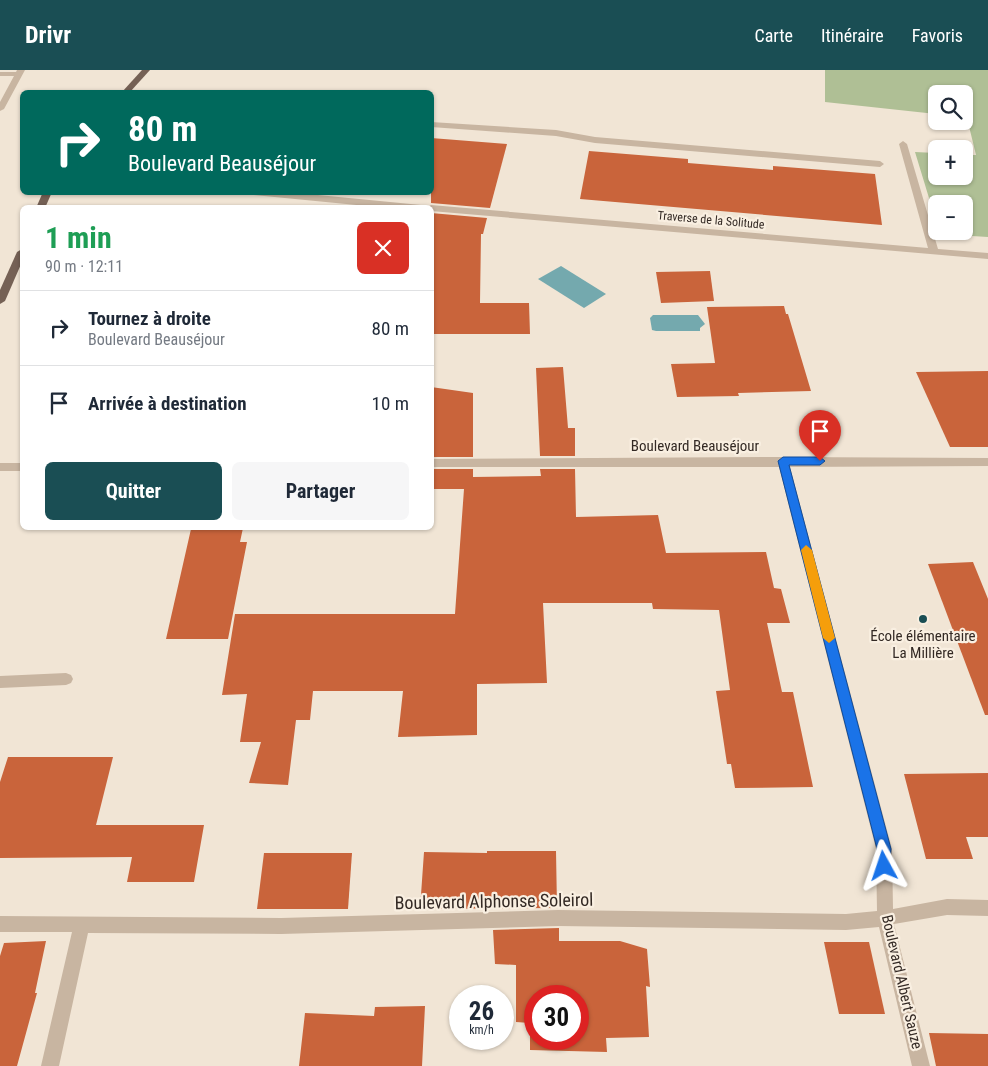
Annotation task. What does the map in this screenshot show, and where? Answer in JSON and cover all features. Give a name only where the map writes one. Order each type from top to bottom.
[{"type":"main road","points":[[128,90],[146,70]]},
{"type":"main road","points":[[0,302],[20,258]]},
{"type":"street","points":[[0,74],[20,72]]},
{"type":"street","points":[[0,109],[20,72]]},
{"type":"street","points":[[434,124],[556,133],[595,140],[880,164]]},
{"type":"street","points":[[903,144],[934,251]]},
{"type":"street","points":[[286,195],[390,205]]},
{"type":"street","name":"Traverse de la Solitude","points":[[434,208],[988,256]]},
{"type":"street","name":"Boulevard Albert Sauze","points":[[783,461],[884,849],[885,918],[921,1066]]},
{"type":"street","name":"Boulevard Beauséjour","points":[[434,463],[988,462]]},
{"type":"street","points":[[0,467],[20,467]]},
{"type":"street","points":[[0,682],[66,679]]},
{"type":"street","name":"Boulevard Alphonse Soleirol","points":[[0,924],[281,926],[558,918],[846,922],[885,918],[947,907],[988,908]]},
{"type":"street","points":[[50,1066],[82,925]]},
{"type":"green space","points":[[825,70],[988,70],[988,237],[973,236],[973,195],[928,195],[915,152],[928,153],[928,185],[973,185],[973,155],[976,155],[970,130],[973,130],[973,85],[928,85],[928,113],[825,102]]},
{"type":"water","points":[[561,266],[606,294],[584,308],[538,279]]},
{"type":"water","points":[[653,315],[698,315],[705,324],[700,328],[700,331],[656,331],[652,330],[650,318]]},
{"type":"building","points":[[434,138],[507,144],[490,208],[431,203],[431,195],[434,195]]},
{"type":"building","points":[[589,151],[688,159],[688,163],[773,170],[773,166],[875,174],[882,225],[580,199]]},
{"type":"building","points":[[434,213],[487,218],[483,234],[481,234],[480,303],[529,303],[530,334],[434,334]]},
{"type":"building","points":[[710,271],[714,301],[661,303],[656,272]]},
{"type":"building","points":[[784,306],[811,391],[738,393],[739,396],[677,397],[671,364],[715,363],[707,307]]},
{"type":"building","points":[[563,367],[568,428],[575,428],[575,456],[540,456],[536,368]]},
{"type":"building","points":[[988,371],[988,447],[950,447],[916,372]]},
{"type":"building","points":[[434,387],[473,393],[473,457],[434,457]]},
{"type":"building","points":[[434,469],[473,469],[473,477],[541,476],[540,469],[575,469],[576,517],[658,515],[666,553],[766,552],[774,588],[781,589],[790,623],[767,623],[782,692],[793,692],[813,787],[735,788],[731,764],[727,764],[716,691],[730,690],[719,610],[653,609],[652,603],[543,603],[547,683],[477,684],[477,735],[398,737],[403,691],[313,691],[310,720],[296,720],[288,785],[249,783],[261,742],[240,742],[247,694],[222,695],[235,614],[455,614],[464,489],[434,489]]},
{"type":"building","points":[[191,530],[243,530],[240,542],[247,542],[228,639],[166,639]]},
{"type":"building","points":[[973,562],[988,599],[988,715],[985,715],[928,564]]},
{"type":"building","points":[[8,757],[113,757],[96,825],[204,825],[194,882],[127,882],[132,857],[0,858],[0,782]]},
{"type":"building","points":[[988,773],[988,837],[966,837],[973,859],[926,859],[904,774]]},
{"type":"building","points":[[487,851],[556,851],[557,908],[420,909],[424,852],[487,853]]},
{"type":"building","points":[[264,853],[352,853],[348,909],[257,909]]},
{"type":"building","points":[[559,928],[559,941],[620,941],[647,949],[650,987],[646,986],[649,1037],[606,1038],[607,1052],[530,1050],[589,1050],[589,985],[524,985],[524,1023],[516,1022],[516,965],[495,964],[493,930]]},
{"type":"building","points":[[46,941],[35,993],[37,993],[17,1066],[0,1066],[0,956],[4,943]]},
{"type":"building","points":[[824,942],[869,942],[885,1014],[839,1014]]},
{"type":"building","points":[[425,1006],[422,1066],[299,1066],[305,1013],[374,1016],[375,1007]]},
{"type":"building","points":[[929,1033],[988,1034],[988,1066],[936,1066]]},
{"type":"slow traffic","points":[[806,550],[829,638]]},
{"type":"place","name":"École élémentaire La Millière","points":[[923,619]]},
{"type":"route","points":[[820,461],[783,461],[884,849],[884,866]]}]
